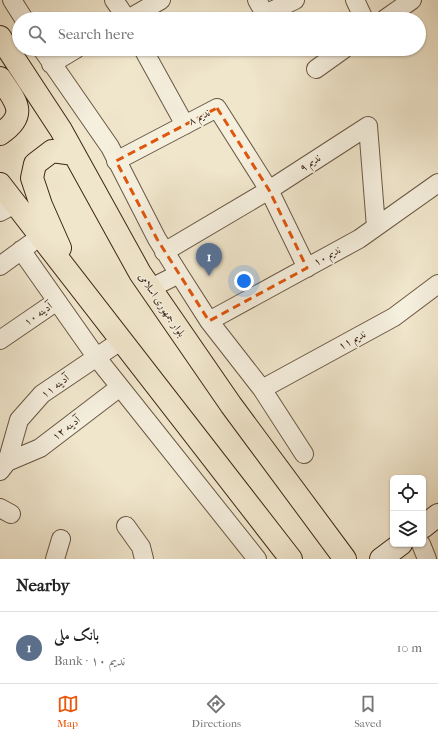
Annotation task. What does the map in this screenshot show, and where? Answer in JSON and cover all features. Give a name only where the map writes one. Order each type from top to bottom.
[{"type":"main road","name":"بلوار جمهوری اسلامی","points":[[0,37],[12,55]]},
{"type":"main road","name":"بلوار جمهوری اسلامی","points":[[12,56],[61,130],[140,273],[231,405],[344,559]]},
{"type":"main road","points":[[0,78],[17,105],[18,113],[13,123],[0,134]]},
{"type":"main road","points":[[72,276],[41,205],[32,178],[35,164],[52,151],[74,154]]},
{"type":"main road","points":[[0,184],[8,208],[40,236],[291,559]]},
{"type":"main road","points":[[426,525],[438,515]]},
{"type":"main road","points":[[381,559],[397,547]]},
{"type":"street","points":[[12,0],[20,12]]},
{"type":"street","points":[[114,0],[123,12]]},
{"type":"street","points":[[140,12],[161,0]]},
{"type":"street","points":[[256,0],[264,12]]},
{"type":"street","points":[[269,12],[295,0]]},
{"type":"street","points":[[355,0],[361,12]]},
{"type":"street","points":[[395,12],[412,0]]},
{"type":"street","points":[[46,56],[110,147],[156,240],[210,321],[262,389],[304,454]]},
{"type":"street","points":[[147,56],[185,125]]},
{"type":"street","points":[[316,69],[334,56]]},
{"type":"street","name":"ندیم ۸","points":[[116,161],[217,108],[269,190]]},
{"type":"street","name":"ندیم ۹","points":[[164,252],[269,190],[368,126],[376,227]]},
{"type":"street","name":"ندیم ۱۰","points":[[210,321],[359,239],[438,183]]},
{"type":"street","points":[[269,190],[306,268]]},
{"type":"street","points":[[0,266],[40,236]]},
{"type":"street","points":[[21,250],[97,358],[257,559]]},
{"type":"street","points":[[151,288],[179,274]]},
{"type":"street","name":"ندیم ۱۱","points":[[262,389],[394,317],[438,284]]},
{"type":"street","name":"آدینه ۱۰","points":[[0,340],[57,301]]},
{"type":"street","name":"آدینه ۱۱","points":[[3,467],[19,420],[42,394],[122,340]]},
{"type":"street","name":"آدینه ۱۲","points":[[3,467],[40,448],[120,387]]},
{"type":"street","points":[[126,526],[141,547],[144,559]]},
{"type":"street","points":[[55,559],[61,539]]},
{"type":"street","points":[[422,547],[427,559]]},
{"type":"highlighted area","points":[[217,108],[269,190],[307,268],[209,321],[157,239],[116,161]]},
{"type":"place","name":"بانک ملی","points":[[209,276]]}]
